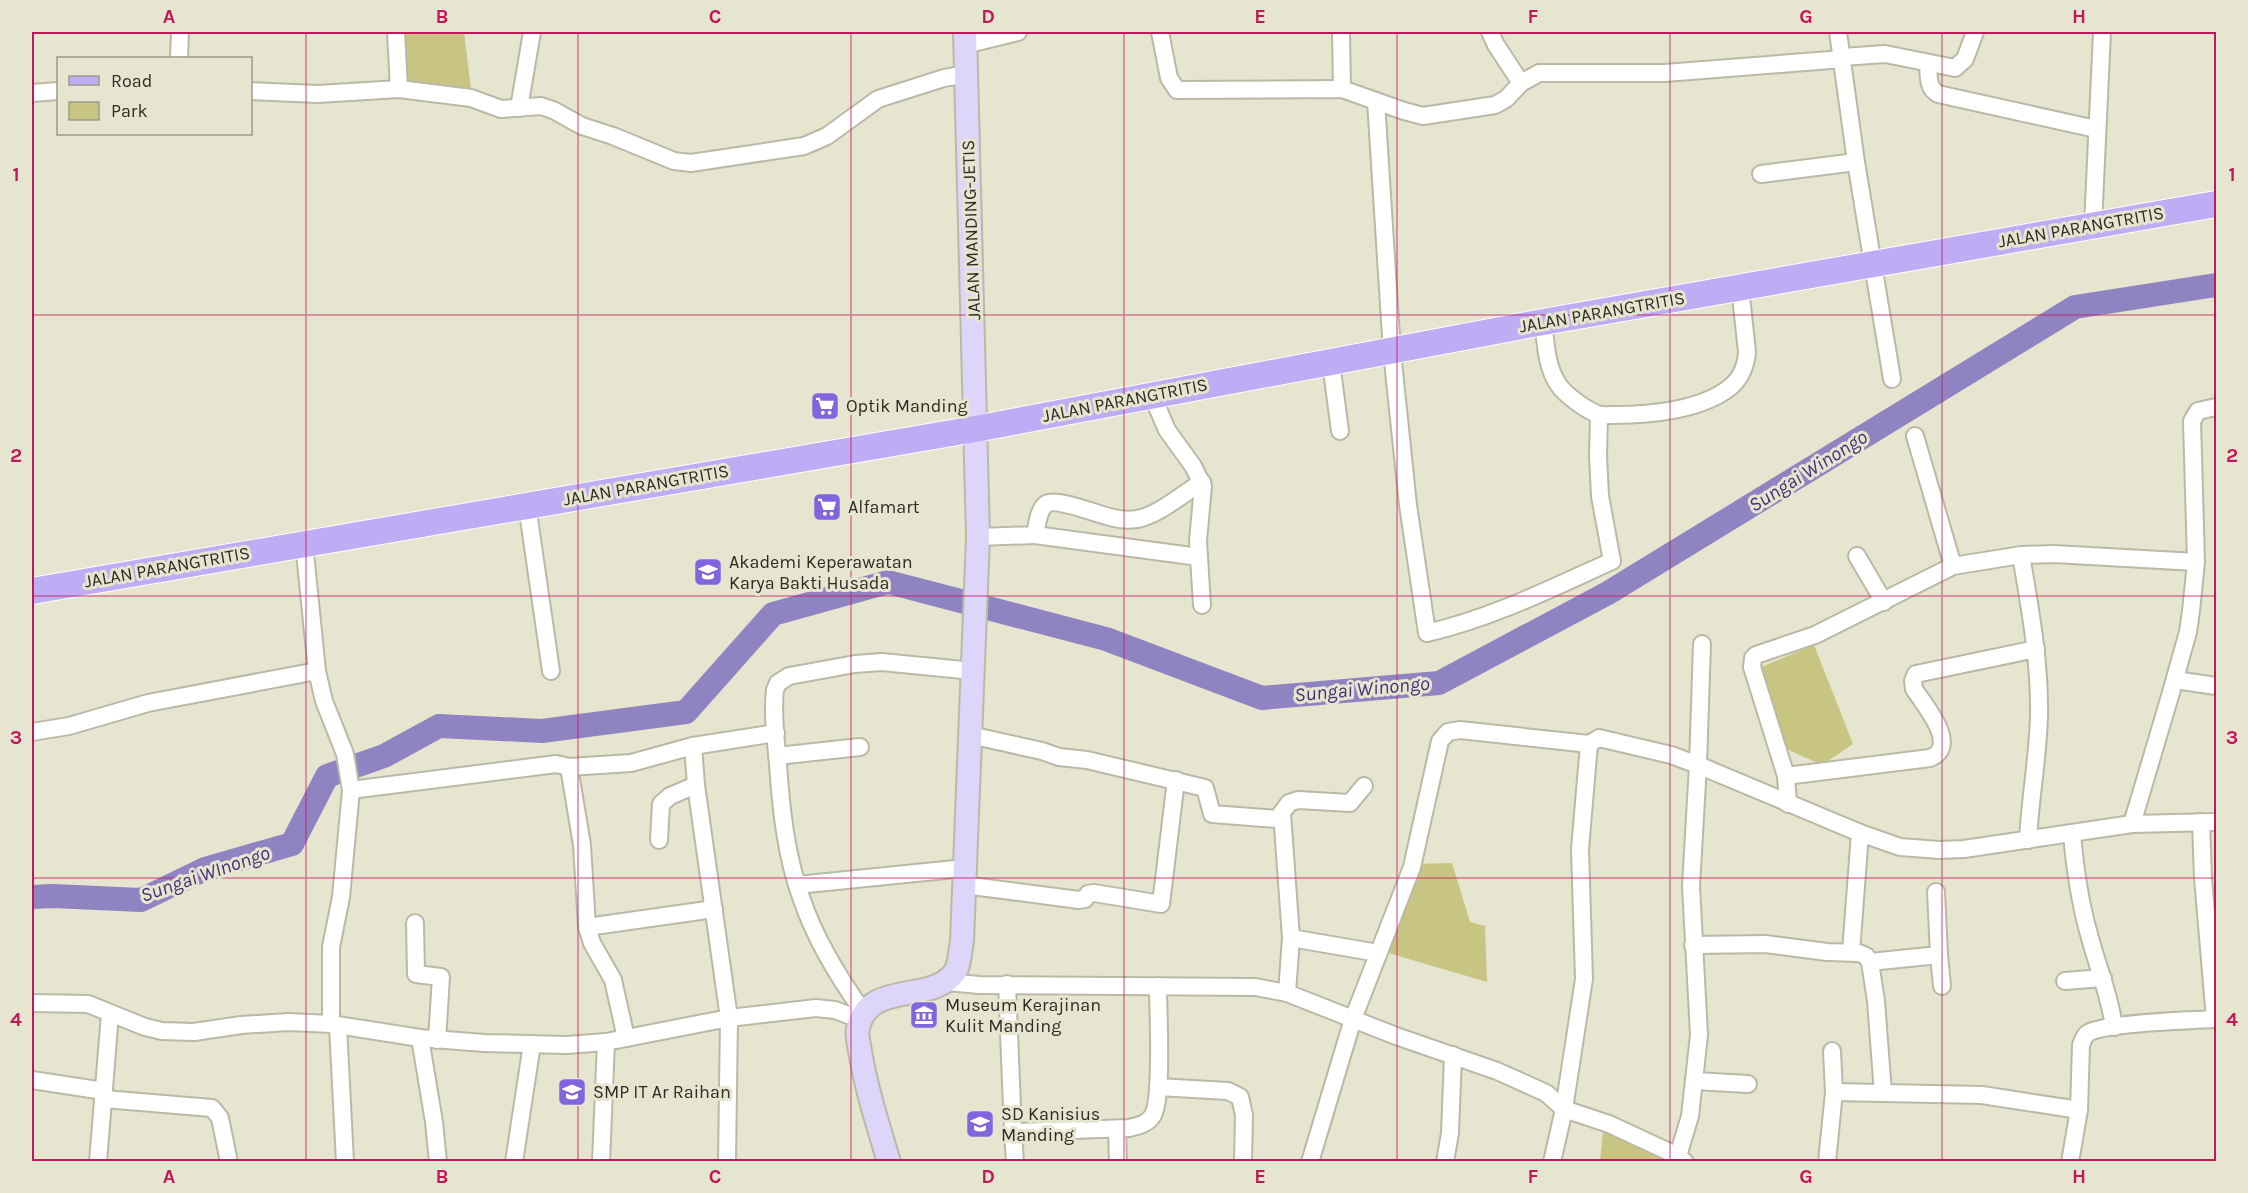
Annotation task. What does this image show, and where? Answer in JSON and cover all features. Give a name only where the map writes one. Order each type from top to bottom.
[{"type":"main road","name":"JALAN MANDING-JETIS","points":[[947,982],[957,970],[962,941],[978,537],[965,38]]},
{"type":"main road","name":"JALAN PARANGTRITIS","points":[[32,591],[975,429],[1543,322],[2217,204]]},
{"type":"main road","points":[[889,1161],[864,1074],[857,1029],[862,1017],[878,1001],[896,994],[947,982]]},
{"type":"street","points":[[179,57],[180,32]]},
{"type":"street","points":[[396,32],[399,89]]},
{"type":"street","points":[[519,108],[531,50],[532,32]]},
{"type":"street","points":[[965,38],[1018,32]]},
{"type":"street","points":[[1160,32],[1169,78],[1178,90],[1342,89],[1414,114],[1436,115],[1495,105],[1506,99],[1521,83],[1539,73],[1549,72],[1665,74],[1886,54],[1951,68],[1959,66],[1970,49],[1975,32]]},
{"type":"street","points":[[1341,32],[1342,89]]},
{"type":"street","points":[[1490,32],[1521,83]]},
{"type":"street","points":[[1838,32],[1856,162],[1892,379]]},
{"type":"street","points":[[2093,225],[2102,32]]},
{"type":"street","points":[[1928,64],[1932,91],[1938,94],[2096,129]]},
{"type":"street","points":[[252,91],[318,94],[399,89],[471,98],[501,109],[547,107],[582,126],[674,161],[691,163],[804,146],[827,136],[878,99],[944,78],[967,74]]},
{"type":"street","points":[[32,93],[57,92]]},
{"type":"street","points":[[1376,101],[1392,352],[1408,506],[1427,633],[1452,627],[1505,608],[1612,561],[1600,496],[1599,415]]},
{"type":"street","points":[[1761,174],[1856,162]]},
{"type":"street","points":[[1543,322],[1550,366],[1559,386],[1599,415],[1645,415],[1705,401],[1731,387],[1746,363],[1747,352],[1740,287]]},
{"type":"street","points":[[1331,363],[1340,431]]},
{"type":"street","points":[[1152,395],[1167,430],[1202,482],[1203,499],[1197,541],[1202,605]]},
{"type":"street","points":[[2132,824],[2188,632],[2196,562],[2192,421],[2198,411],[2217,407]]},
{"type":"street","points":[[1915,436],[1953,566]]},
{"type":"street","points":[[1035,535],[1039,515],[1047,504],[1088,509],[1114,518],[1139,518],[1150,515],[1202,482]]},
{"type":"street","points":[[527,505],[550,671]]},
{"type":"street","points":[[978,537],[1035,535],[1199,557]]},
{"type":"street","points":[[304,543],[317,671],[324,701],[345,754],[351,788],[341,897],[332,947],[345,1161]]},
{"type":"street","points":[[1788,804],[1786,776],[1752,667],[1753,658],[1815,635],[1953,566],[2021,555],[2070,555],[2196,562]]},
{"type":"street","points":[[2021,555],[2036,649],[2039,717],[2028,840]]},
{"type":"street","points":[[1857,556],[1884,602]]},
{"type":"street","points":[[947,982],[979,985],[1255,987],[1287,993],[1525,1082],[1546,1093],[1564,1109],[1610,1124],[1678,1158],[1690,1116],[1699,1035],[1691,864],[1698,765],[1702,644]]},
{"type":"street","points":[[1786,776],[1930,758],[1936,755],[1943,746],[1942,735],[1914,689],[1913,681],[1916,674],[2036,649]]},
{"type":"street","points":[[862,1017],[802,902],[797,885],[779,793],[775,690],[778,683],[789,676],[875,662],[973,671]]},
{"type":"street","points":[[32,732],[69,726],[148,703],[317,671]]},
{"type":"street","points":[[2175,680],[2217,686]]},
{"type":"street","points":[[1310,1161],[1353,1019],[1412,867],[1440,741],[1448,732],[1460,730],[1589,744],[1599,738],[1671,755],[1860,833],[1890,844],[1917,850],[1964,849],[2132,824],[2209,822],[2203,878],[2216,1019],[2114,1027],[2090,1032],[2084,1037],[2080,1045],[2079,1110],[2070,1161]]},
{"type":"street","points":[[351,788],[556,764],[569,767],[631,763],[693,746],[776,733]]},
{"type":"street","points":[[970,735],[1042,751],[1059,758],[1087,760],[1205,788],[1212,814],[1277,819],[1289,803],[1298,800],[1350,803],[1364,786]]},
{"type":"street","points":[[1552,1161],[1564,1109],[1584,979],[1580,849],[1589,744]]},
{"type":"street","points":[[693,746],[696,785],[729,1018],[727,1161]]},
{"type":"street","points":[[777,756],[860,747]]},
{"type":"street","points":[[569,767],[582,845],[587,927],[592,943],[613,980],[626,1038]]},
{"type":"street","points":[[797,885],[964,877],[1079,900],[1094,893],[1161,904],[1176,780]]},
{"type":"street","points":[[659,840],[661,804],[670,796],[696,785]]},
{"type":"street","points":[[1282,813],[1291,938],[1287,993]]},
{"type":"street","points":[[1851,952],[1860,833]]},
{"type":"street","points":[[2072,834],[2080,900],[2103,978],[2114,1027]]},
{"type":"street","points":[[1936,892],[1942,986]]},
{"type":"street","points":[[587,927],[714,909]]},
{"type":"street","points":[[416,923],[416,974],[441,976],[437,1040]]},
{"type":"street","points":[[1291,938],[1378,953]]},
{"type":"street","points":[[1693,945],[1765,944],[1863,954],[1870,962],[1880,1032],[1883,1093]]},
{"type":"street","points":[[1870,962],[1939,955]]},
{"type":"street","points":[[2065,981],[2103,978]]},
{"type":"street","points":[[1006,984],[1015,1161]]},
{"type":"street","points":[[1012,1132],[1117,1129],[1139,1126],[1153,1116],[1158,1087],[1158,986]]},
{"type":"street","points":[[32,1003],[88,1004],[145,1027],[177,1032],[289,1022],[335,1025],[437,1040],[567,1045],[606,1042],[729,1018],[816,1008],[862,1017]]},
{"type":"street","points":[[98,1161],[110,1014]]},
{"type":"street","points":[[420,1038],[438,1161]]},
{"type":"street","points":[[601,1161],[606,1042]]},
{"type":"street","points":[[514,1161],[532,1044]]},
{"type":"street","points":[[1831,1160],[1834,1092],[1832,1052]]},
{"type":"street","points":[[1446,1161],[1450,1133],[1453,1055]]},
{"type":"street","points":[[32,1080],[104,1095],[212,1108],[220,1118],[229,1161]]},
{"type":"street","points":[[1695,1081],[1748,1084]]},
{"type":"street","points":[[1158,1087],[1228,1091],[1240,1097],[1244,1115],[1244,1161]]},
{"type":"street","points":[[1834,1092],[1982,1095],[2079,1110]]},
{"type":"street","points":[[1117,1129],[1118,1161]]},
{"type":"green space","points":[[401,32],[464,32],[472,98],[403,87]]},
{"type":"green space","points":[[1814,645],[1853,744],[1822,765],[1784,748],[1759,668]]},
{"type":"green space","points":[[1452,863],[1470,922],[1485,926],[1487,982],[1385,952],[1417,864]]},
{"type":"green space","points":[[1603,1130],[1670,1153],[1669,1161],[1600,1162]]},
{"type":"waterway","name":"Sungai Winongo","points":[[32,897],[141,900],[205,869],[292,844],[327,776],[384,756],[439,726],[542,731],[686,712],[773,614],[888,582],[1106,639],[1262,698],[1439,683],[1608,593],[2075,307],[2216,285]]},
{"type":"place","name":"Optik Manding","points":[[825,406]]},
{"type":"place","name":"Alfamart","points":[[827,507]]},
{"type":"place","name":"Akademi Keperawatan Karya Bakti Husada","points":[[708,572]]},
{"type":"place","name":"Museum Kerajinan Kulit Manding","points":[[924,1015]]},
{"type":"place","name":"SMP IT Ar Raihan","points":[[572,1092]]},
{"type":"place","name":"SD Kanisius Manding","points":[[980,1124]]},
{"type":"water label","name":"Sungai WInongo","points":[[205,874]]}]
